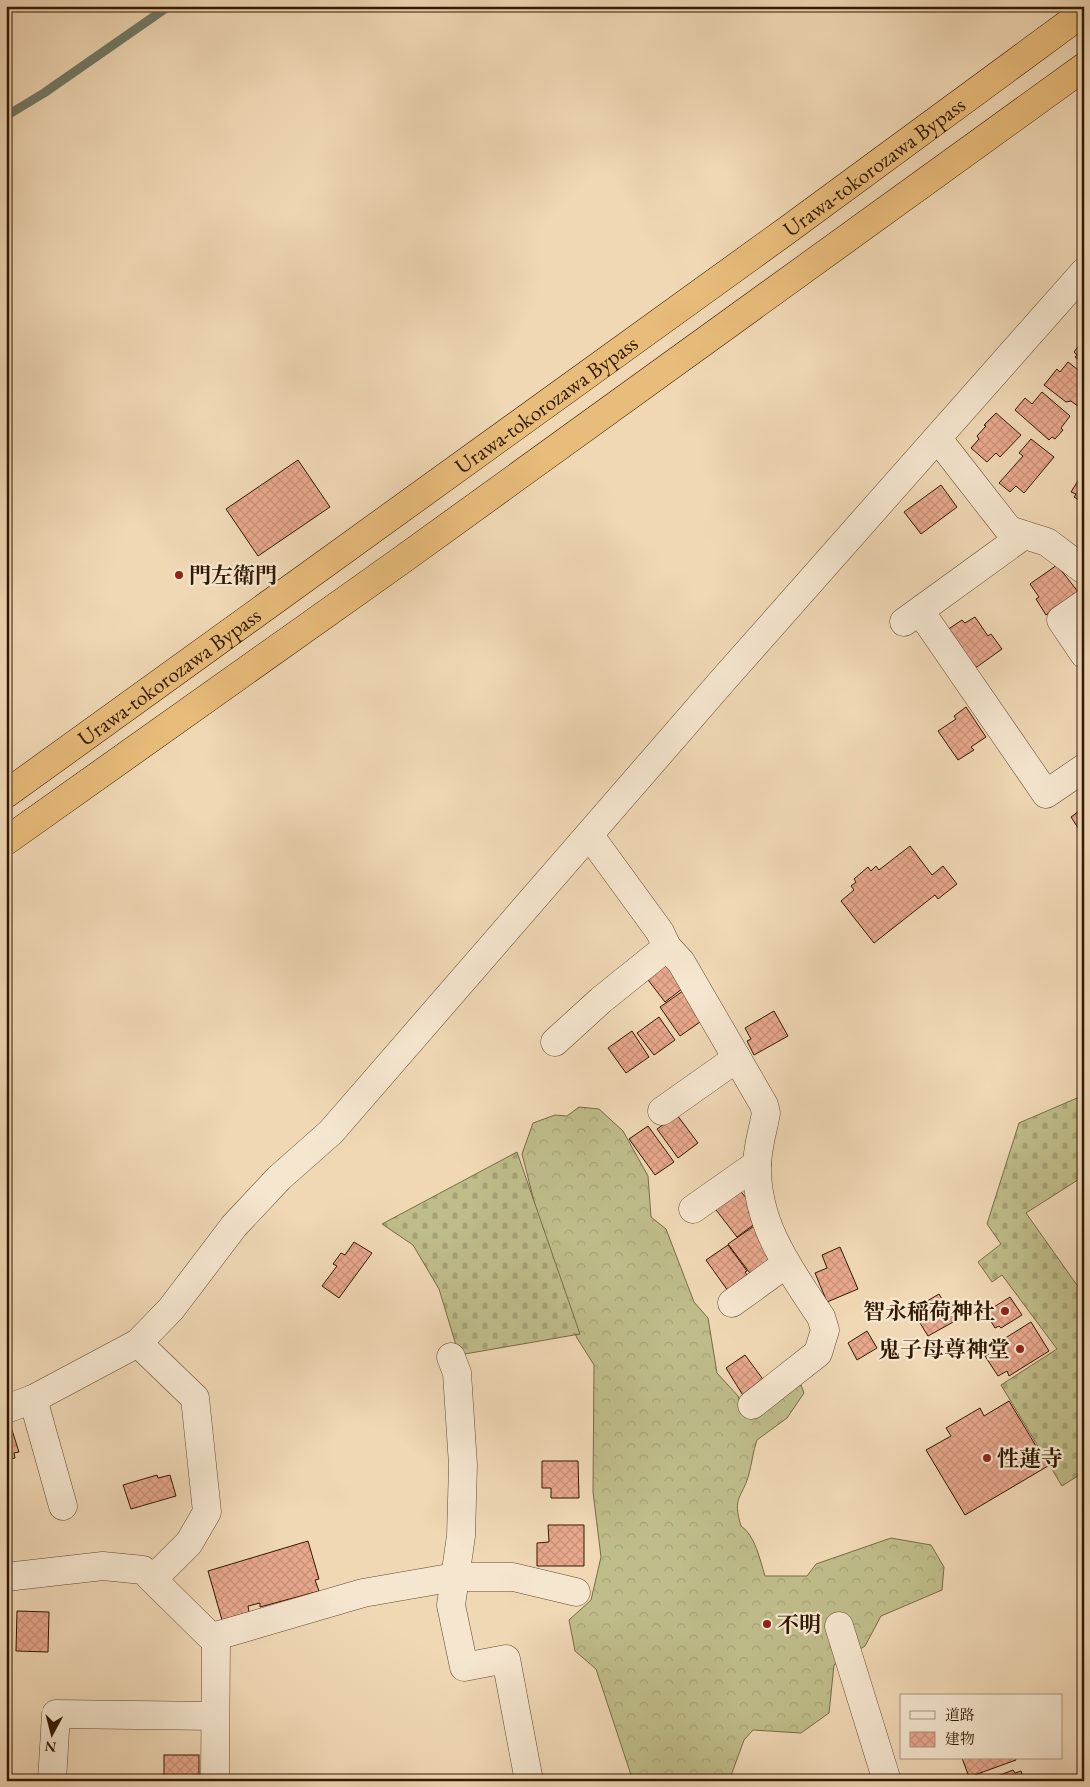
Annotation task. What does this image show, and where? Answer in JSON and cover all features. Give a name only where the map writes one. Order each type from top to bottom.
[{"type":"highway","name":"Urawa-tokorozawa Bypass","points":[[6,794],[786,231],[1084,12]]},
{"type":"highway","name":"Urawa-tokorozawa Bypass","points":[[6,841],[399,562],[1084,68]]},
{"type":"street","points":[[6,1409],[32,1400],[138,1343],[171,1309],[234,1226],[279,1178],[331,1132],[590,836],[724,679],[938,439],[1079,287]]},
{"type":"street","points":[[938,439],[1009,530],[1047,542],[1084,570]]},
{"type":"street","points":[[1024,535],[912,616],[1046,794],[1084,768]]},
{"type":"street","points":[[1084,604],[1061,620],[1084,654]]},
{"type":"street","points":[[590,836],[660,932],[667,947],[681,962],[764,1105],[766,1113],[756,1164],[760,1204],[770,1235],[786,1264],[821,1317],[825,1330],[818,1353],[752,1405]]},
{"type":"street","points":[[555,1042],[600,1000],[667,947]]},
{"type":"street","points":[[662,1111],[737,1058]]},
{"type":"street","points":[[693,1209],[756,1164]]},
{"type":"street","points":[[732,1303],[786,1264]]},
{"type":"street","points":[[138,1343],[195,1398],[207,1512],[189,1543],[153,1579]]},
{"type":"street","points":[[451,1357],[457,1373],[463,1465],[461,1536],[451,1605],[464,1667],[506,1659],[529,1781]]},
{"type":"street","points":[[32,1400],[63,1506]]},
{"type":"street","points":[[6,1577],[103,1566],[143,1570],[210,1636],[216,1636],[363,1593],[454,1577],[513,1578],[576,1592]]},
{"type":"street","points":[[839,1626],[887,1781]]},
{"type":"street","points":[[215,1781],[216,1636]]},
{"type":"street","points":[[52,1781],[56,1714],[215,1716]]},
{"type":"green space","points":[[1084,1095],[1084,1176],[1026,1213],[1084,1295],[1084,1472],[1062,1486],[1001,1385],[1057,1349],[1002,1275],[992,1282],[978,1262],[1001,1244],[987,1224],[1019,1123]]},
{"type":"green space","points":[[579,1107],[599,1109],[623,1131],[648,1176],[651,1217],[666,1229],[694,1302],[708,1318],[717,1373],[738,1396],[743,1412],[801,1385],[804,1393],[787,1418],[757,1440],[749,1474],[738,1503],[737,1509],[741,1526],[750,1535],[765,1576],[807,1576],[816,1564],[891,1538],[931,1545],[944,1567],[942,1590],[881,1616],[865,1646],[834,1665],[829,1713],[801,1733],[753,1730],[744,1740],[729,1781],[633,1781],[596,1669],[575,1651],[569,1620],[591,1600],[601,1557],[593,1492],[594,1365],[577,1338],[561,1303],[522,1154],[533,1123],[555,1115],[567,1116]]},
{"type":"green space","points":[[517,1152],[580,1334],[459,1355],[439,1289],[413,1245],[382,1224]]},
{"type":"building","points":[[1084,339],[1084,364],[1075,357],[1077,355],[1074,352]]},
{"type":"building","points":[[1068,362],[1082,373],[1084,372],[1084,400],[1079,407],[1071,401],[1066,402],[1044,385],[1057,369],[1060,372]]},
{"type":"building","points":[[1042,392],[1070,416],[1061,428],[1063,430],[1055,439],[1052,437],[1049,440],[1015,410],[1025,398],[1032,404]]},
{"type":"building","points":[[996,413],[1021,435],[1000,457],[996,453],[987,462],[971,448],[979,439],[977,436],[986,426],[984,425]]},
{"type":"building","points":[[1031,439],[1054,457],[1024,493],[1016,486],[1010,492],[999,483],[1023,456],[1019,453]]},
{"type":"building","points":[[298,460],[330,507],[258,556],[226,509]]},
{"type":"building","points":[[1084,471],[1084,503],[1074,497],[1076,494],[1071,492]]},
{"type":"building","points":[[941,485],[957,507],[921,534],[904,512]]},
{"type":"building","points":[[1057,565],[1079,593],[1046,615],[1036,599],[1039,597],[1030,584]]},
{"type":"building","points":[[975,617],[988,636],[991,634],[1002,649],[974,669],[947,630],[962,620],[965,623]]},
{"type":"building","points":[[966,707],[986,737],[971,747],[974,750],[958,760],[938,731],[956,719],[954,716]]},
{"type":"building","points":[[1084,805],[1084,837],[1071,817],[1083,808]]},
{"type":"building","points":[[910,846],[932,875],[943,866],[957,884],[938,899],[935,895],[874,943],[841,901],[854,890],[851,886],[856,882],[854,879],[868,867],[871,871],[876,866],[879,870]]},
{"type":"building","points":[[667,960],[686,986],[665,1002],[645,976]]},
{"type":"building","points":[[683,991],[703,1020],[680,1036],[660,1007]]},
{"type":"building","points":[[774,1011],[788,1036],[754,1055],[747,1041],[751,1039],[745,1028]]},
{"type":"building","points":[[659,1017],[675,1040],[654,1055],[637,1033]]},
{"type":"building","points":[[632,1031],[649,1057],[626,1073],[608,1048]]},
{"type":"building","points":[[677,1115],[698,1143],[678,1158],[657,1129]]},
{"type":"building","points":[[648,1126],[674,1162],[655,1175],[629,1139]]},
{"type":"building","points":[[738,1188],[747,1199],[749,1213],[756,1223],[737,1237],[713,1206]]},
{"type":"building","points":[[754,1226],[770,1252],[767,1265],[752,1276],[728,1244]]},
{"type":"building","points":[[354,1242],[372,1253],[339,1298],[322,1286],[337,1266],[333,1264],[341,1253],[345,1255]]},
{"type":"building","points":[[728,1245],[747,1271],[745,1272],[750,1279],[728,1291],[706,1260]]},
{"type":"building","points":[[840,1247],[858,1289],[827,1302],[815,1273],[827,1268],[822,1255]]},
{"type":"building","points":[[939,1294],[955,1321],[928,1336],[912,1310]]},
{"type":"building","name":"智永稲荷神社","points":[[1010,1297],[1022,1315],[1001,1328],[999,1326],[995,1328],[987,1315],[991,1312],[989,1310]]},
{"type":"building","name":"鬼子母尊神堂","points":[[1031,1322],[1049,1351],[1009,1376],[1007,1371],[998,1376],[985,1356],[994,1351],[991,1347]]},
{"type":"building","points":[[867,1331],[877,1348],[857,1360],[848,1343]]},
{"type":"building","points":[[745,1355],[765,1382],[744,1397],[726,1368]]},
{"type":"building","name":"性蓮寺","points":[[1009,1401],[1048,1466],[965,1515],[926,1450],[951,1436],[946,1428],[980,1408],[984,1416]]},
{"type":"building","points":[[11,1427],[19,1452],[14,1453],[15,1458],[6,1460],[6,1429]]},
{"type":"building","points":[[542,1461],[578,1461],[579,1498],[551,1498],[551,1488],[542,1488]]},
{"type":"building","points":[[157,1475],[158,1478],[170,1475],[176,1496],[131,1509],[123,1485]]},
{"type":"building","points":[[548,1525],[584,1525],[584,1566],[537,1566],[537,1543],[549,1542]]},
{"type":"building","points":[[308,1541],[319,1579],[315,1580],[319,1591],[260,1607],[260,1603],[248,1606],[249,1612],[222,1620],[208,1571]]},
{"type":"building","points":[[17,1611],[49,1612],[48,1652],[16,1651]]},
{"type":"building","points":[[6,1629],[8,1629],[8,1654],[6,1654]]},
{"type":"building","points":[[6,1662],[11,1662],[10,1699],[6,1698]]},
{"type":"building","points":[[164,1755],[199,1755],[199,1781],[164,1781]]},
{"type":"building","points":[[963,1760],[1016,1760],[969,1777]]},
{"type":"building","points":[[1013,1770],[1015,1773],[1021,1771],[1024,1781],[985,1781]]},
{"type":"waterway","points":[[6,116],[44,93],[169,6]]},
{"type":"place","name":"門左衛門","points":[[179,575]]},
{"type":"place","name":"智永稲荷神社","points":[[1005,1311]]},
{"type":"place","name":"鬼子母尊神堂","points":[[1020,1349]]},
{"type":"place","name":"性蓮寺","points":[[987,1458]]},
{"type":"place","name":"不明","points":[[767,1624]]}]
